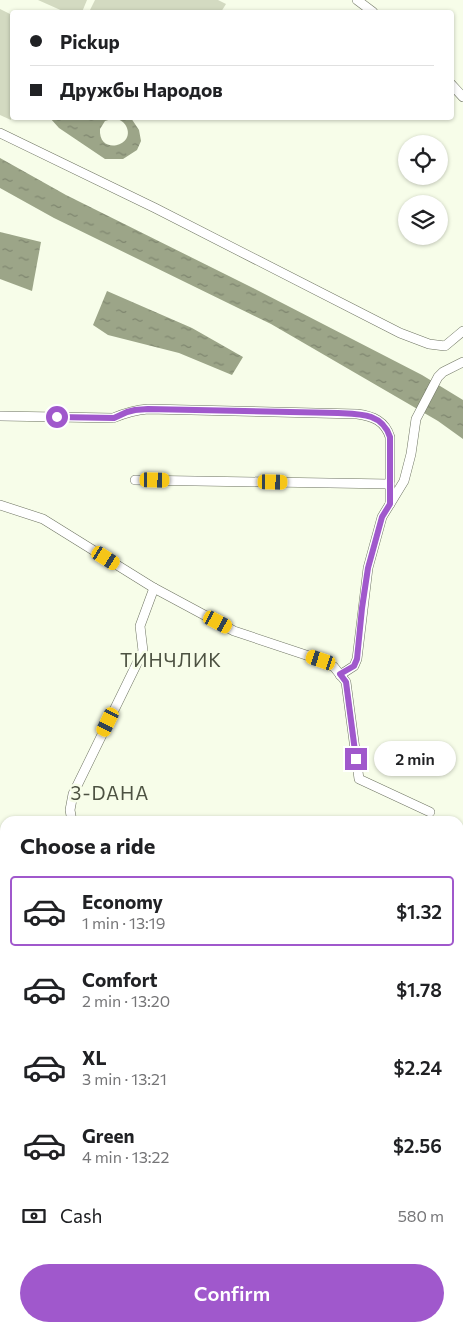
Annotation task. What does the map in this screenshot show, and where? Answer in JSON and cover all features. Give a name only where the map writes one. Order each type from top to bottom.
[{"type":"street","points":[[357,0],[370,10]]},
{"type":"street","points":[[454,87],[463,97]]},
{"type":"street","points":[[0,133],[155,208],[400,333],[429,344],[445,346],[463,331]]},
{"type":"street","points":[[340,674],[354,666],[357,659],[368,568],[382,517],[404,482],[411,454],[416,419],[438,377],[443,372],[463,362]]},
{"type":"street","points":[[0,416],[114,418],[127,412],[148,409],[357,414],[368,416],[384,425],[390,437],[390,504]]},
{"type":"street","points":[[135,480],[390,484]]},
{"type":"street","points":[[0,505],[43,519],[154,588],[234,631],[321,660],[334,667],[346,682],[359,779],[430,812]]},
{"type":"street","points":[[71,816],[70,810],[73,794],[143,651],[140,626],[154,588]]},
{"type":"shaded area","points":[[38,0],[87,0],[83,10],[60,10]]},
{"type":"shaded area","points":[[95,0],[218,0],[226,4],[222,10],[90,10]]},
{"type":"shaded area","points":[[0,9],[10,14],[10,120],[0,115]]},
{"type":"water","points":[[52,120],[108,120],[105,121],[100,129],[101,137],[104,142],[115,145],[121,144],[128,135],[125,124],[120,120],[132,120],[139,130],[141,141],[137,150],[123,159],[105,159],[59,128]]},
{"type":"water","points":[[0,158],[66,195],[422,375],[463,400],[463,439],[438,421],[271,324],[54,218],[0,188]]},
{"type":"water","points":[[0,232],[41,242],[32,291],[0,279]]},
{"type":"water","points":[[107,291],[192,328],[243,357],[232,375],[179,353],[108,335],[93,325]]},
{"type":"district","name":"ТИНЧЛИК","points":[[171,660]]},
{"type":"district","name":"3-DAHA","points":[[110,793]]},
{"type":"route","points":[[57,417],[114,418],[127,412],[148,409],[338,413],[368,416],[384,425],[390,437],[390,504],[382,517],[368,568],[357,659],[354,666],[340,674],[346,682],[356,759]]}]
